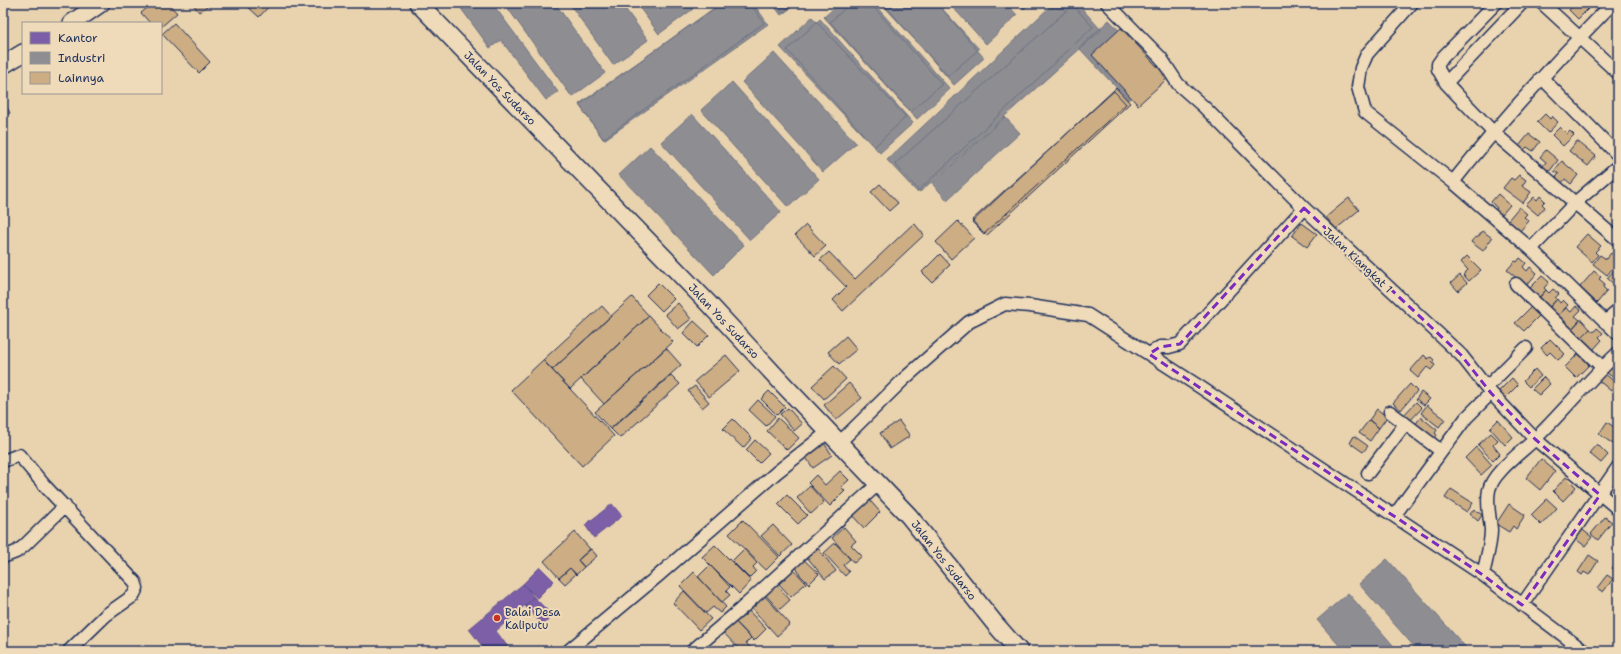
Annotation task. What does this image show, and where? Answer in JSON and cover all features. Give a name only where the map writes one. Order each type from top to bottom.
[{"type":"street","points":[[73,22],[101,3]]},
{"type":"street","name":"Jalan Yos Sudarso","points":[[418,3],[708,303],[909,516],[996,625],[1019,651]]},
{"type":"street","name":"Jalan Kiangkat 1","points":[[1107,3],[1161,58],[1178,84],[1204,107],[1304,208],[1461,355],[1489,390],[1536,438],[1618,509]]},
{"type":"street","points":[[1412,3],[1366,54],[1361,68],[1358,87],[1365,112],[1453,182],[1531,249],[1618,334]]},
{"type":"street","points":[[1496,3],[1443,57],[1438,64],[1438,69],[1446,83],[1493,132],[1576,202],[1615,232]]},
{"type":"street","points":[[1446,83],[1522,3]]},
{"type":"street","points":[[1542,3],[1618,73]]},
{"type":"street","points":[[1453,182],[1493,132],[1613,3]]},
{"type":"street","points":[[3,65],[22,54]]},
{"type":"street","points":[[1542,78],[1618,155]]},
{"type":"street","points":[[1531,249],[1576,202],[1618,166]]},
{"type":"street","points":[[1149,354],[1160,346],[1170,347],[1180,344],[1304,208]]},
{"type":"street","points":[[1516,284],[1569,334],[1602,368]]},
{"type":"street","points":[[574,649],[777,472],[834,437],[904,379],[969,322],[1005,304],[1030,306],[1088,315],[1483,575],[1584,651]]},
{"type":"street","points":[[1605,322],[1618,311]]},
{"type":"street","points":[[1394,516],[1466,418],[1526,348]]},
{"type":"street","points":[[1483,575],[1490,544],[1491,530],[1487,506],[1489,489],[1500,470],[1536,438],[1618,353]]},
{"type":"street","points":[[1390,412],[1441,451]]},
{"type":"street","points":[[1368,473],[1405,424]]},
{"type":"street","points":[[3,461],[19,455],[45,486],[135,582],[137,588],[133,596],[106,615],[69,651]]},
{"type":"street","points":[[1522,604],[1600,495],[1618,467]]},
{"type":"street","points":[[692,651],[741,609],[878,484]]},
{"type":"street","points":[[3,557],[16,552],[24,546],[64,506]]},
{"type":"highlighted area","points":[[1304,208],[1461,355],[1491,393],[1535,439],[1600,495],[1522,605],[1483,575],[1149,354],[1160,347],[1180,344]]},
{"type":"building: Kantor","points":[[612,504],[622,516],[594,538],[585,525]]},
{"type":"building: Kantor","points":[[540,567],[554,581],[537,598],[523,584]]},
{"type":"building: Kantor","name":"Balai Desa Kaliputu","points":[[523,584],[534,597],[496,631],[511,651],[486,651],[469,629]]},
{"type":"building: Kantor","points":[[534,597],[553,616],[543,625],[525,606]]},
{"type":"building: Industri","points":[[457,3],[492,3],[558,92],[546,100],[501,40],[490,48]]},
{"type":"building: Industri","points":[[504,3],[555,3],[605,73],[572,97]]},
{"type":"building: Industri","points":[[569,3],[621,3],[648,40],[613,65]]},
{"type":"building: Industri","points":[[636,3],[688,3],[693,9],[659,34]]},
{"type":"building: Industri","points":[[721,3],[750,3],[764,23],[603,139],[579,105]]},
{"type":"building: Industri","points":[[722,3],[753,3],[768,24],[604,140],[579,104]]},
{"type":"building: Industri","points":[[772,3],[798,3],[781,15]]},
{"type":"building: Industri","points":[[775,3],[796,3],[782,13]]},
{"type":"building: Industri","points":[[840,3],[870,3],[942,84],[910,112],[824,17]]},
{"type":"building: Industri","points":[[851,3],[873,3],[950,89],[917,119],[830,22]]},
{"type":"building: Industri","points":[[881,3],[937,3],[979,49],[948,76]]},
{"type":"building: Industri","points":[[883,3],[937,3],[984,58],[954,85]]},
{"type":"building: Industri","points":[[949,3],[1006,3],[1017,15],[986,44]]},
{"type":"building: Industri","points":[[1018,3],[1030,3],[1024,9]]},
{"type":"building: Industri","points":[[1054,3],[1071,3],[1093,27],[917,192],[887,160]]},
{"type":"building: Industri","points":[[1075,3],[1077,3],[1101,30],[920,192],[895,164]]},
{"type":"building: Industri","points":[[812,17],[906,117],[874,147],[780,47]]},
{"type":"building: Industri","points":[[820,19],[913,123],[880,153],[787,50]]},
{"type":"building: Industri","points":[[1109,20],[1151,64],[1153,77],[1128,100],[1079,48]]},
{"type":"building: Industri","points":[[774,53],[856,143],[823,172],[742,82]]},
{"type":"building: Industri","points":[[732,82],[819,179],[788,207],[701,110]]},
{"type":"building: Industri","points":[[692,114],[781,212],[750,240],[661,142]]},
{"type":"building: Industri","points":[[1005,117],[1020,133],[947,200],[932,183]]},
{"type":"building: Industri","points":[[650,146],[744,245],[714,275],[619,175]]},
{"type":"building: Industri","points":[[1387,559],[1469,651],[1418,651],[1359,584]]},
{"type":"building: Industri","points":[[1348,593],[1398,651],[1344,651],[1317,620]]},
{"type":"building: Lainnya","points":[[153,3],[168,3],[177,13],[162,26],[162,22],[149,22],[141,13]]},
{"type":"building: Lainnya","points":[[192,3],[209,3],[210,4],[199,12]]},
{"type":"building: Lainnya","points":[[244,3],[270,3],[271,4],[259,17]]},
{"type":"building: Lainnya","points":[[1576,3],[1588,3],[1591,6],[1578,19],[1569,10]]},
{"type":"building: Lainnya","points":[[174,23],[210,62],[199,73],[162,34]]},
{"type":"building: Lainnya","points":[[1121,28],[1168,78],[1138,105],[1092,55]]},
{"type":"building: Lainnya","points":[[1116,88],[1130,103],[986,236],[972,222]]},
{"type":"building: Lainnya","points":[[1114,91],[1126,104],[984,234],[972,220]]},
{"type":"building: Lainnya","points":[[3,100],[10,113],[3,117]]},
{"type":"building: Lainnya","points":[[1545,114],[1550,119],[1552,116],[1558,122],[1548,133],[1537,122]]},
{"type":"building: Lainnya","points":[[1560,127],[1567,134],[1570,131],[1574,135],[1563,146],[1552,135]]},
{"type":"building: Lainnya","points":[[1529,134],[1540,142],[1533,151],[1527,147],[1524,150],[1519,146]]},
{"type":"building: Lainnya","points":[[1577,141],[1596,156],[1588,166],[1569,151]]},
{"type":"building: Lainnya","points":[[1546,150],[1558,160],[1549,172],[1542,167],[1546,162],[1540,157]]},
{"type":"building: Lainnya","points":[[1562,161],[1578,175],[1571,184],[1565,179],[1562,183],[1555,178],[1559,174],[1554,171]]},
{"type":"building: Lainnya","points":[[1519,175],[1526,180],[1522,186],[1531,192],[1523,203],[1503,188],[1511,178],[1514,180]]},
{"type":"building: Lainnya","points":[[880,184],[898,203],[889,211],[871,192]]},
{"type":"building: Lainnya","points":[[1498,194],[1510,205],[1499,218],[1493,213],[1497,208],[1491,202]]},
{"type":"building: Lainnya","points":[[1540,196],[1545,201],[1542,204],[1545,207],[1538,215],[1526,205],[1534,197],[1537,200]]},
{"type":"building: Lainnya","points":[[1349,198],[1359,210],[1336,229],[1326,217]]},
{"type":"building: Lainnya","points":[[1519,207],[1527,214],[1524,217],[1529,221],[1520,231],[1508,220]]},
{"type":"building: Lainnya","points":[[958,221],[974,238],[951,259],[936,242]]},
{"type":"building: Lainnya","points":[[914,223],[924,235],[843,311],[833,300],[846,287],[820,260],[829,252],[855,279]]},
{"type":"building: Lainnya","points":[[1302,223],[1317,234],[1307,247],[1292,236]]},
{"type":"building: Lainnya","points":[[806,225],[826,246],[815,256],[795,235]]},
{"type":"building: Lainnya","points":[[1483,231],[1492,238],[1483,251],[1471,242]]},
{"type":"building: Lainnya","points":[[1587,234],[1601,246],[1595,252],[1598,255],[1592,262],[1575,247]]},
{"type":"building: Lainnya","points":[[1611,253],[1618,259],[1618,262],[1607,275],[1593,264],[1600,255],[1606,259]]},
{"type":"building: Lainnya","points":[[940,254],[950,265],[932,282],[922,272]]},
{"type":"building: Lainnya","points":[[1467,256],[1481,270],[1469,281],[1463,275],[1468,270],[1461,262]]},
{"type":"building: Lainnya","points":[[1520,258],[1526,263],[1523,267],[1527,271],[1530,267],[1537,273],[1526,286],[1507,270]]},
{"type":"building: Lainnya","points":[[1618,266],[1618,288],[1607,278]]},
{"type":"building: Lainnya","points":[[1594,271],[1601,277],[1599,279],[1605,284],[1603,287],[1607,291],[1597,303],[1580,287]]},
{"type":"building: Lainnya","points":[[1460,275],[1467,283],[1458,291],[1451,283]]},
{"type":"building: Lainnya","points":[[1542,276],[1549,282],[1544,288],[1546,290],[1536,301],[1526,292]]},
{"type":"building: Lainnya","points":[[658,283],[674,299],[662,311],[646,295]]},
{"type":"building: Lainnya","points":[[1553,289],[1559,294],[1555,298],[1557,299],[1547,310],[1536,301],[1546,290],[1549,293]]},
{"type":"building: Lainnya","points":[[632,297],[649,316],[570,389],[552,370]]},
{"type":"building: Lainnya","points":[[1557,299],[1560,303],[1563,300],[1568,305],[1556,318],[1547,310]]},
{"type":"building: Lainnya","points":[[678,303],[691,319],[678,329],[665,314]]},
{"type":"building: Lainnya","points":[[602,306],[611,316],[552,370],[543,360]]},
{"type":"building: Lainnya","points":[[1576,306],[1581,310],[1575,316],[1580,320],[1570,331],[1556,318],[1566,308],[1571,312]]},
{"type":"building: Lainnya","points":[[1531,307],[1540,315],[1524,331],[1515,323]]},
{"type":"building: Lainnya","points":[[649,316],[673,342],[604,404],[581,379]]},
{"type":"building: Lainnya","points":[[1580,320],[1582,320],[1590,329],[1580,339],[1570,331]]},
{"type":"building: Lainnya","points":[[694,321],[709,335],[697,347],[683,333]]},
{"type":"building: Lainnya","points":[[1597,328],[1603,333],[1599,337],[1602,340],[1593,350],[1580,339],[1590,329],[1594,332]]},
{"type":"building: Lainnya","points":[[846,336],[857,349],[839,364],[828,352]]},
{"type":"building: Lainnya","points":[[1550,339],[1565,354],[1558,360],[1550,352],[1547,355],[1541,348]]},
{"type":"building: Lainnya","points":[[666,348],[681,365],[610,429],[595,412]]},
{"type":"building: Lainnya","points":[[1578,354],[1582,357],[1584,355],[1587,358],[1585,360],[1589,365],[1576,378],[1565,367]]},
{"type":"building: Lainnya","points":[[726,355],[740,371],[709,397],[695,381]]},
{"type":"building: Lainnya","points":[[1424,355],[1428,359],[1431,357],[1434,360],[1432,362],[1435,365],[1431,370],[1427,367],[1418,378],[1410,371]]},
{"type":"building: Lainnya","points":[[543,360],[614,436],[582,466],[511,390]]},
{"type":"building: Lainnya","points":[[1607,365],[1618,373],[1618,381],[1603,370]]},
{"type":"building: Lainnya","points":[[834,366],[846,379],[824,399],[812,386]]},
{"type":"building: Lainnya","points":[[1535,369],[1541,376],[1529,387],[1523,381]]},
{"type":"building: Lainnya","points":[[1604,373],[1617,384],[1611,391],[1598,380]]},
{"type":"building: Lainnya","points":[[671,375],[680,384],[620,438],[611,429]]},
{"type":"building: Lainnya","points":[[1544,377],[1550,384],[1539,395],[1532,389]]},
{"type":"building: Lainnya","points":[[1512,378],[1518,385],[1503,400],[1496,394]]},
{"type":"building: Lainnya","points":[[849,383],[862,398],[836,420],[824,405]]},
{"type":"building: Lainnya","points":[[1410,384],[1417,391],[1401,410],[1393,403]]},
{"type":"building: Lainnya","points":[[695,386],[709,402],[702,408],[688,391]]},
{"type":"building: Lainnya","points":[[769,391],[785,407],[777,415],[761,399]]},
{"type":"building: Lainnya","points":[[1421,392],[1430,399],[1424,405],[1416,399]]},
{"type":"building: Lainnya","points":[[758,400],[775,416],[766,426],[749,410]]},
{"type":"building: Lainnya","points":[[1416,402],[1422,408],[1408,423],[1402,417]]},
{"type":"building: Lainnya","points":[[1427,405],[1445,419],[1439,427],[1421,413]]},
{"type":"building: Lainnya","points":[[788,408],[802,424],[794,431],[780,414]]},
{"type":"building: Lainnya","points":[[1377,409],[1387,417],[1379,428],[1369,420]]},
{"type":"building: Lainnya","points":[[1421,417],[1437,430],[1435,433],[1437,435],[1433,440],[1423,435],[1426,431],[1421,427],[1419,430],[1414,426]]},
{"type":"building: Lainnya","points":[[778,418],[799,438],[787,450],[767,431]]},
{"type":"building: Lainnya","points":[[733,419],[752,438],[743,448],[723,429]]},
{"type":"building: Lainnya","points":[[1369,420],[1379,428],[1370,441],[1359,433]]},
{"type":"building: Lainnya","points":[[1498,420],[1513,437],[1505,445],[1490,428]]},
{"type":"building: Lainnya","points":[[899,421],[910,436],[890,449],[880,433]]},
{"type":"building: Lainnya","points":[[1607,422],[1618,430],[1618,437],[1613,444],[1599,434]]},
{"type":"building: Lainnya","points":[[1491,433],[1498,440],[1493,445],[1500,454],[1493,461],[1478,445]]},
{"type":"building: Lainnya","points":[[1354,436],[1368,446],[1363,452],[1350,443]]},
{"type":"building: Lainnya","points":[[755,440],[769,453],[759,463],[746,450]]},
{"type":"building: Lainnya","points":[[824,443],[832,455],[813,468],[805,456]]},
{"type":"building: Lainnya","points":[[1597,444],[1608,455],[1601,463],[1589,453]]},
{"type":"building: Lainnya","points":[[1476,447],[1492,465],[1481,475],[1465,458]]},
{"type":"building: Lainnya","points":[[1541,459],[1555,471],[1540,490],[1526,478]]},
{"type":"building: Lainnya","points":[[840,471],[849,480],[841,487],[845,491],[830,506],[808,483],[816,475],[825,485]]},
{"type":"building: Lainnya","points":[[1566,477],[1576,487],[1563,501],[1553,491]]},
{"type":"building: Lainnya","points":[[810,486],[824,502],[811,514],[797,498]]},
{"type":"building: Lainnya","points":[[1451,489],[1473,503],[1467,512],[1445,498]]},
{"type":"building: Lainnya","points":[[787,495],[807,515],[798,524],[778,504]]},
{"type":"building: Lainnya","points":[[866,496],[880,512],[864,528],[849,512]]},
{"type":"building: Lainnya","points":[[1547,499],[1557,508],[1541,525],[1531,515]]},
{"type":"building: Lainnya","points":[[1509,504],[1525,515],[1516,529],[1513,526],[1509,532],[1496,524]]},
{"type":"building: Lainnya","points":[[1474,509],[1482,515],[1478,521],[1470,514]]},
{"type":"building: Lainnya","points":[[1605,517],[1612,522],[1598,540],[1591,534]]},
{"type":"building: Lainnya","points":[[743,520],[779,557],[766,570],[729,534]]},
{"type":"building: Lainnya","points":[[773,525],[792,545],[780,556],[761,536]]},
{"type":"building: Lainnya","points":[[844,527],[856,541],[851,545],[862,556],[854,563],[832,538]]},
{"type":"building: Lainnya","points":[[1580,528],[1592,537],[1585,546],[1573,537]]},
{"type":"building: Lainnya","points":[[575,532],[590,549],[578,560],[584,567],[576,575],[570,568],[559,578],[544,561]]},
{"type":"building: Lainnya","points":[[835,543],[850,559],[843,565],[849,572],[845,576],[824,553]]},
{"type":"building: Lainnya","points":[[715,545],[751,581],[739,594],[702,557]]},
{"type":"building: Lainnya","points":[[817,547],[836,571],[825,579],[806,556]]},
{"type":"building: Lainnya","points":[[591,549],[597,556],[584,567],[578,560]]},
{"type":"building: Lainnya","points":[[744,549],[757,563],[753,567],[756,571],[749,578],[732,561]]},
{"type":"building: Lainnya","points":[[1589,555],[1598,561],[1589,575],[1584,572],[1582,575],[1578,572]]},
{"type":"building: Lainnya","points":[[802,558],[819,574],[809,584],[800,575],[795,565]]},
{"type":"building: Lainnya","points":[[1618,561],[1618,573],[1612,568]]},
{"type":"building: Lainnya","points":[[710,565],[730,587],[726,591],[730,595],[722,602],[698,577]]},
{"type":"building: Lainnya","points":[[570,568],[576,574],[565,584],[559,578]]},
{"type":"building: Lainnya","points":[[793,569],[806,583],[791,597],[778,583]]},
{"type":"building: Lainnya","points":[[694,572],[726,607],[720,613],[713,607],[706,613],[680,586]]},
{"type":"building: Lainnya","points":[[1607,575],[1613,579],[1603,592],[1597,588]]},
{"type":"building: Lainnya","points":[[774,582],[790,600],[779,610],[763,592]]},
{"type":"building: Lainnya","points":[[684,591],[711,619],[699,630],[673,603]]},
{"type":"building: Lainnya","points":[[761,592],[790,624],[777,636],[748,604]]},
{"type":"building: Lainnya","points":[[748,610],[766,629],[754,641],[735,621]]},
{"type":"building: Lainnya","points":[[733,619],[751,638],[746,643],[754,651],[741,651],[721,630]]},
{"type":"place","name":"Balai Desa Kaliputu","points":[[497,618]]}]
